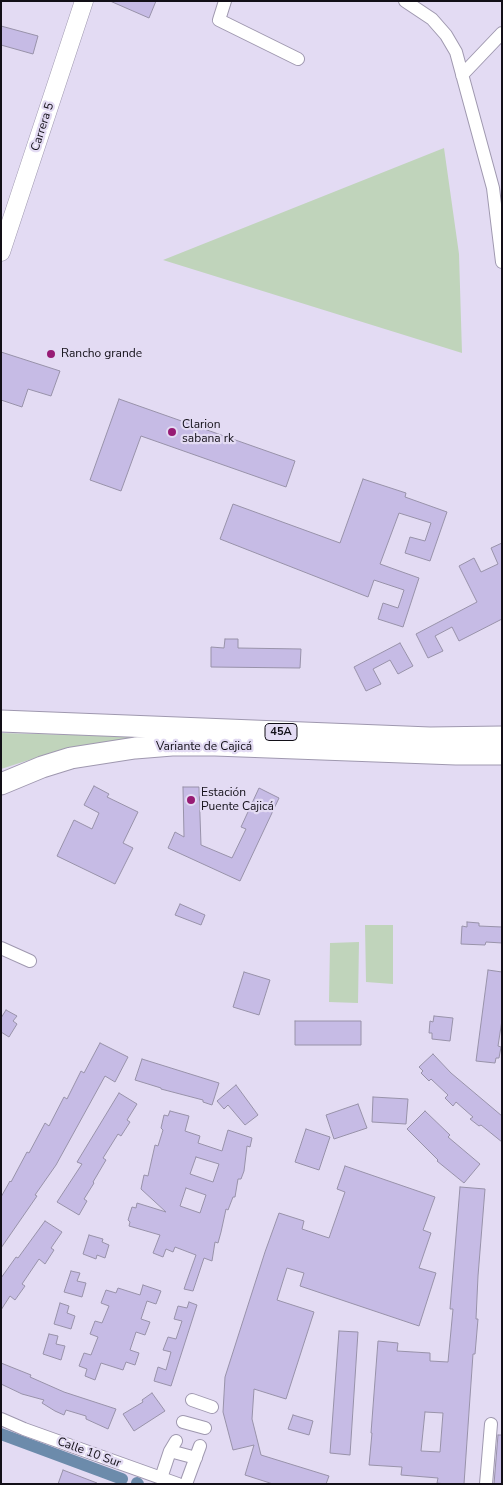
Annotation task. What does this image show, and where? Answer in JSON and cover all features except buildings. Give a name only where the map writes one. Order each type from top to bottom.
[{"type":"highway","points":[[1,710],[23,712],[60,723]]},
{"type":"highway","name":"Variante de Cajicá","points":[[1,721],[430,738],[502,737]]},
{"type":"highway","name":"Variante de Cajicá","points":[[1,784],[42,767],[79,757],[135,748],[172,745],[502,754]]},
{"type":"main road","name":"Carrera 5","points":[[1,252],[84,1]]},
{"type":"street","points":[[225,1],[219,20],[298,59]]},
{"type":"street","points":[[405,1],[432,19],[446,34],[456,52],[493,188],[502,262]]},
{"type":"street","points":[[462,75],[502,33]]},
{"type":"street","points":[[1,948],[30,961]]},
{"type":"street","points":[[192,1400],[212,1407]]},
{"type":"street","name":"Calle 10 Sur","points":[[1,1419],[178,1484]]},
{"type":"street","points":[[184,1422],[205,1428]]},
{"type":"street","points":[[486,1484],[491,1424]]},
{"type":"street","points":[[161,1478],[173,1446],[198,1452],[186,1484]]},
{"type":"green space","points":[[444,148],[459,254],[462,353],[163,260]]},
{"type":"green space","points":[[1,733],[151,737],[54,752],[1,769]]},
{"type":"green space","points":[[365,925],[393,925],[393,984],[366,982]]},
{"type":"green space","points":[[359,942],[358,1003],[329,1002],[330,943]]},
{"type":"waterway","points":[[1,1434],[122,1479]]},
{"type":"place","name":"Rancho grande","points":[[51,354]]},
{"type":"place","name":"Clarion sabana rk","points":[[172,432]]},
{"type":"place","name":"Estación Puente Cajicá","points":[[191,800]]}]
